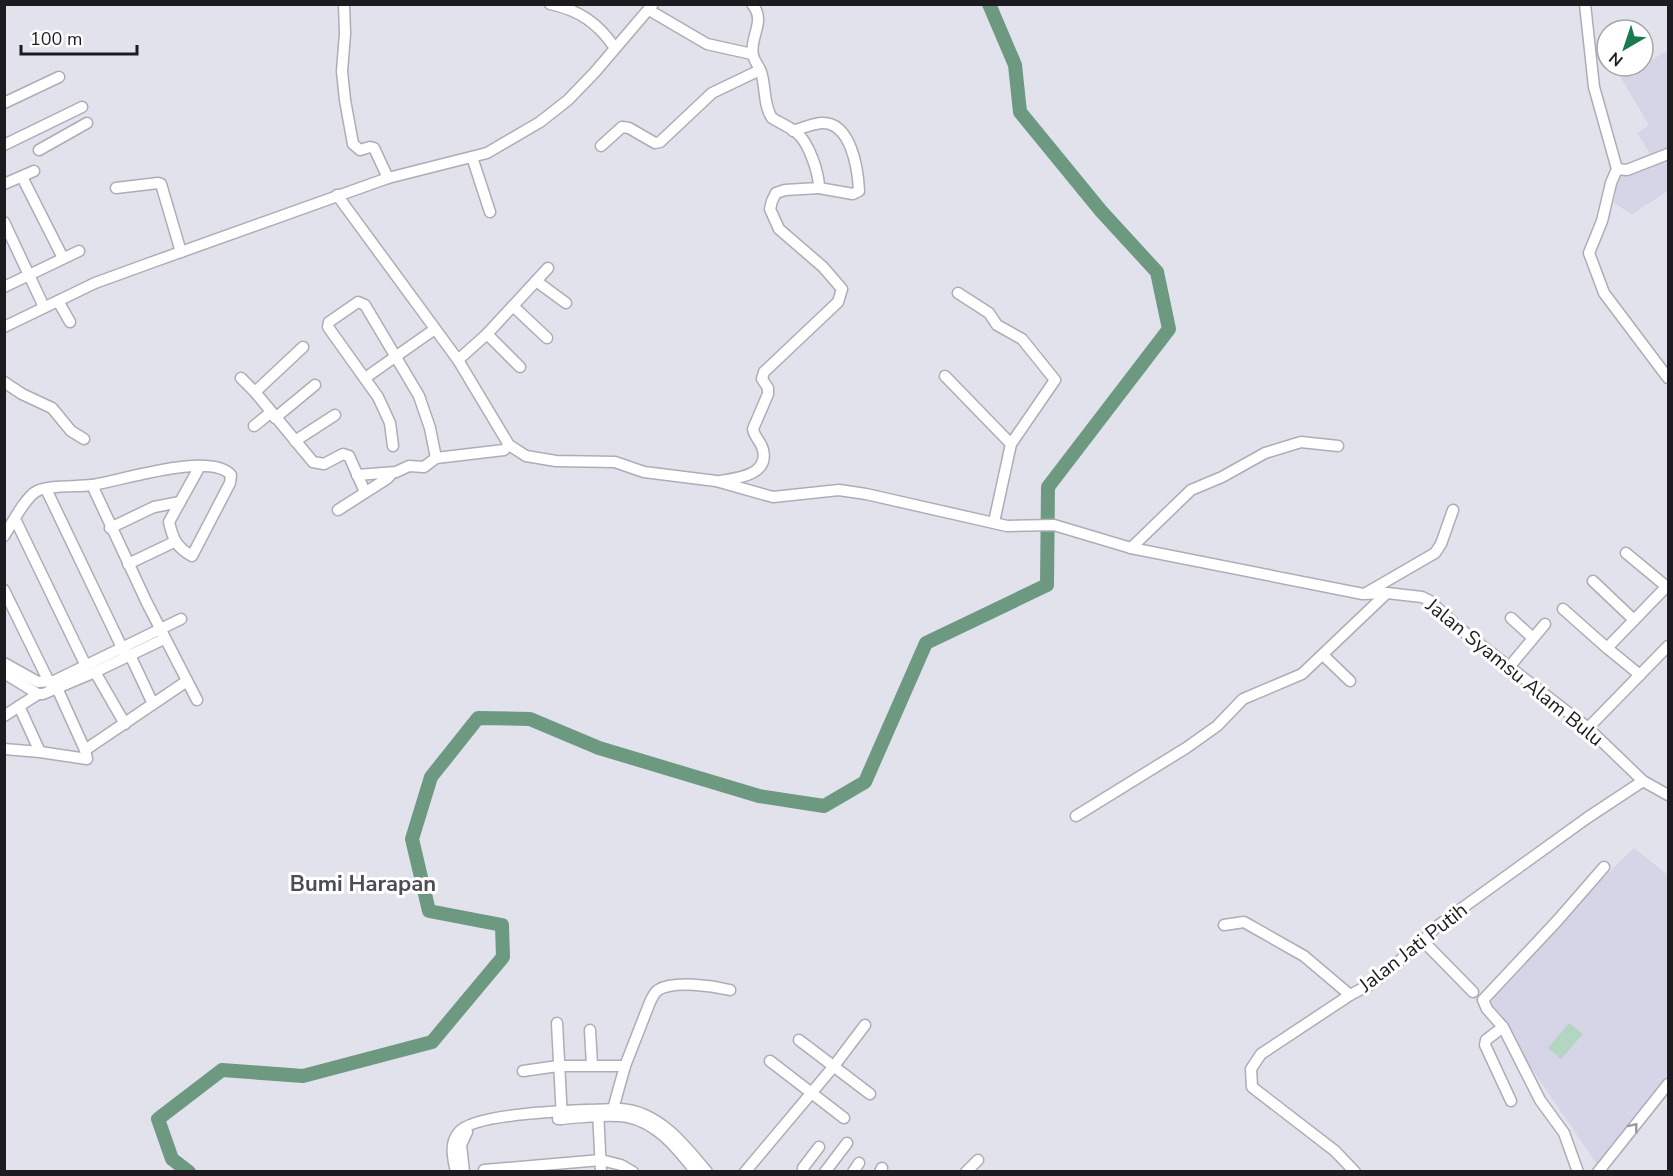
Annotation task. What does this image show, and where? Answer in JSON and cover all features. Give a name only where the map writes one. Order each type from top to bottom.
[{"type":"street","points":[[344,4],[345,34],[342,71],[353,144],[360,150],[374,148],[388,178]]},
{"type":"street","points":[[550,4],[581,14],[615,48]]},
{"type":"street","points":[[752,4],[757,9],[759,20],[752,54],[760,69],[769,114],[799,135],[819,176],[819,188]]},
{"type":"street","points":[[1585,4],[1594,87],[1617,169],[1611,183],[1602,221],[1589,253],[1604,293],[1668,378]]},
{"type":"street","points":[[4,327],[95,284],[300,211],[337,195],[388,178],[472,157],[498,147],[540,122],[567,100],[595,72],[651,7],[706,45],[752,54]]},
{"type":"street","points":[[600,146],[622,127],[629,128],[655,143],[660,142],[712,93],[760,69]]},
{"type":"street","points":[[4,103],[59,77]]},
{"type":"street","points":[[4,145],[82,107]]},
{"type":"street","points":[[39,150],[87,123]]},
{"type":"street","points":[[337,195],[458,360],[509,445],[518,452],[537,459],[615,462],[644,472],[716,481],[740,478],[761,467],[763,463],[761,442],[753,429],[768,394],[768,388],[762,379],[764,372],[838,302],[842,289],[823,267],[779,229],[770,209],[772,201],[776,194],[785,190],[819,188],[853,194],[859,191],[857,172],[846,138],[840,130],[825,123],[793,131]]},
{"type":"street","points":[[48,124],[56,141]]},
{"type":"street","points":[[1617,169],[1627,170],[1668,154]]},
{"type":"street","points":[[472,157],[490,212]]},
{"type":"street","points":[[4,184],[34,171]]},
{"type":"street","points":[[22,177],[63,258]]},
{"type":"street","points":[[116,189],[161,184],[181,252]]},
{"type":"street","points":[[4,222],[44,307]]},
{"type":"street","points":[[4,287],[30,277],[79,251]]},
{"type":"street","points":[[458,360],[487,334],[548,268]]},
{"type":"street","points":[[536,281],[566,303]]},
{"type":"street","points":[[958,293],[988,313],[997,325],[1022,339],[1055,380],[1011,444],[994,522]]},
{"type":"street","points":[[58,301],[70,322]]},
{"type":"street","points":[[393,446],[390,423],[378,397],[328,327],[329,322],[358,302],[362,303],[419,396],[430,428],[436,459]]},
{"type":"street","points":[[513,306],[547,338]]},
{"type":"street","points":[[365,378],[435,328]]},
{"type":"street","points":[[487,334],[520,367]]},
{"type":"street","points":[[255,392],[303,347]]},
{"type":"street","points":[[945,376],[1011,444]]},
{"type":"street","points":[[241,378],[313,462],[324,464],[346,454],[349,456],[365,492]]},
{"type":"street","points":[[4,382],[22,394],[52,408],[71,432],[84,439]]},
{"type":"street","points":[[254,426],[315,385]]},
{"type":"street","points":[[296,441],[335,416]]},
{"type":"street","points":[[1131,548],[1191,490],[1222,477],[1265,453],[1301,442],[1338,446]]},
{"type":"street","points":[[357,475],[392,472],[409,466],[424,467],[436,459],[504,450],[509,445]]},
{"type":"street","points":[[4,536],[11,520],[33,493],[46,489],[92,485],[158,469],[200,466],[225,470],[229,472],[231,479],[192,556],[181,550],[174,542],[169,522],[200,466]]},
{"type":"street","points":[[338,510],[388,478],[392,472]]},
{"type":"street","name":"Jalan Syamsu Alam Bulu","points":[[716,481],[772,497],[839,490],[866,494],[1006,526],[1054,525],[1131,548],[1363,594],[1388,593],[1422,597],[1430,601],[1459,628],[1588,728],[1643,781],[1668,795]]},
{"type":"street","points":[[92,485],[110,528],[197,700]]},
{"type":"street","points":[[46,489],[153,704]]},
{"type":"street","points":[[110,528],[154,507],[180,502]]},
{"type":"street","points":[[1363,594],[1434,553],[1441,544],[1453,510]]},
{"type":"street","points":[[11,520],[90,669],[125,724]]},
{"type":"street","points":[[128,564],[174,542]]},
{"type":"street","points":[[1607,648],[1668,586],[1626,553]]},
{"type":"street","points":[[1593,580],[1634,620]]},
{"type":"street","points":[[4,590],[86,750],[87,759],[40,752],[4,750]]},
{"type":"street","points":[[1076,816],[1217,726],[1243,699],[1296,678],[1388,593]]},
{"type":"street","points":[[1563,609],[1640,675]]},
{"type":"street","points":[[1510,618],[1533,638]]},
{"type":"street","points":[[4,716],[53,685],[126,653],[162,634],[182,619]]},
{"type":"street","points":[[1510,666],[1545,624]]},
{"type":"street","points":[[1588,728],[1668,646]]},
{"type":"street","points":[[1323,655],[1350,681]]},
{"type":"street","points":[[4,663],[31,679],[53,685]]},
{"type":"street","points":[[4,673],[38,694]]},
{"type":"street","points":[[86,750],[187,681]]},
{"type":"street","points":[[19,706],[40,752]]},
{"type":"street","name":"Jalan Jati Putih","points":[[1355,1172],[1348,1162],[1297,1119],[1252,1087],[1251,1069],[1261,1054],[1350,995],[1373,983],[1444,921],[1587,818],[1643,781]]},
{"type":"street","points":[[1578,1172],[1564,1133],[1540,1100],[1503,1027],[1482,1000],[1557,921],[1604,867]]},
{"type":"street","points":[[1224,926],[1244,922],[1304,956],[1350,995]]},
{"type":"street","points":[[1423,941],[1473,992]]},
{"type":"street","points":[[614,1109],[625,1066],[650,1002],[658,990],[697,985],[730,990]]},
{"type":"street","points":[[557,1023],[562,1115]]},
{"type":"street","points":[[745,1172],[834,1066],[865,1025]]},
{"type":"street","points":[[1503,1027],[1486,1040],[1485,1045],[1511,1101]]},
{"type":"street","points":[[590,1030],[592,1065]]},
{"type":"street","points":[[799,1040],[870,1094]]},
{"type":"street","points":[[770,1062],[844,1118]]},
{"type":"street","points":[[523,1071],[558,1066],[625,1066]]},
{"type":"street","points":[[1599,1171],[1667,1089]]},
{"type":"street","points":[[598,1114],[614,1109],[627,1109],[647,1116],[706,1172]]},
{"type":"street","points":[[598,1114],[601,1166]]},
{"type":"street","points":[[456,1172],[452,1153],[453,1144],[458,1132],[467,1128],[562,1115],[598,1114],[635,1119],[672,1138],[696,1172]]},
{"type":"street","points":[[465,1172],[461,1145],[467,1128]]},
{"type":"street","points":[[825,1172],[847,1143]]},
{"type":"street","points":[[803,1172],[803,1168],[819,1147]]},
{"type":"street","points":[[966,1172],[978,1160]]},
{"type":"street","points":[[484,1170],[621,1165],[633,1172]]},
{"type":"shaded area","points":[[1668,50],[1668,191],[1632,214],[1614,203],[1620,167],[1650,153],[1637,133],[1649,125],[1621,78],[1655,78],[1655,58]]},
{"type":"shaded area","points":[[1634,848],[1668,875],[1668,1080],[1599,1167],[1484,999],[1547,933]]},
{"type":"green space","points":[[1569,1023],[1583,1034],[1561,1059],[1548,1048]]},
{"type":"waterway","points":[[189,1172],[172,1159],[158,1119],[222,1070],[303,1076],[432,1042],[503,957],[502,925],[429,911],[412,839],[431,777],[478,718],[530,719],[599,748],[759,796],[824,806],[865,782],[926,643],[1047,585],[1048,487],[1169,329],[1157,272],[1101,211],[1020,112],[1015,65],[989,4]]},
{"type":"district","name":"Bumi Harapan","points":[[363,883]]}]
